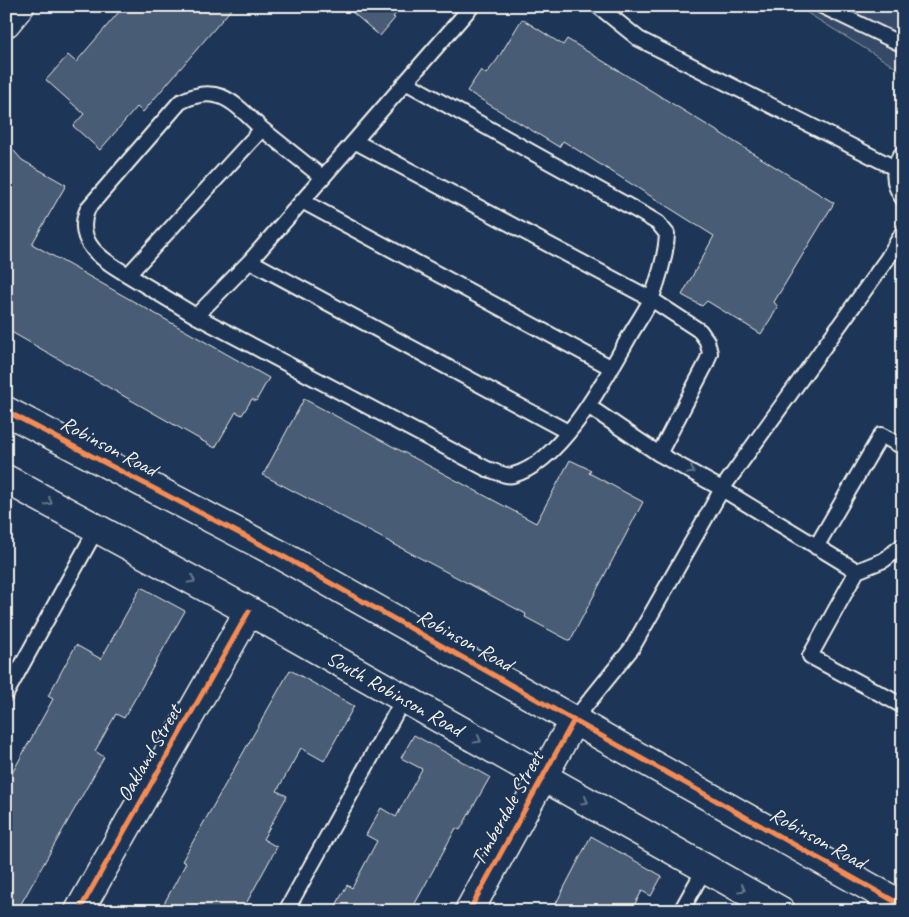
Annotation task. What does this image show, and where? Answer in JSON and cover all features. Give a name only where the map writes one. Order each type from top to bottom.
[{"type":"street","points":[[6,22],[20,6]]},
{"type":"street","name":"Robinson Road","points":[[6,411],[279,554],[903,906]]},
{"type":"street","name":"South Robinson Road","points":[[6,479],[250,611],[781,911]]},
{"type":"street","name":"Oakland Street","points":[[79,911],[250,611]]},
{"type":"street","name":"Timberdale Street","points":[[469,911],[574,720]]},
{"type":"lane","points":[[196,316],[250,261],[322,177],[356,142],[472,6]]},
{"type":"lane","points":[[598,6],[639,39],[894,168]]},
{"type":"lane","points":[[822,6],[903,45]]},
{"type":"lane","points":[[322,177],[239,108],[213,94],[196,94],[180,102],[88,208],[83,220],[84,234],[91,247],[101,258],[196,316],[487,469],[510,476],[524,471],[537,463],[577,423],[612,368],[651,298],[666,250],[668,234],[658,223],[407,83]]},
{"type":"lane","points":[[128,275],[262,129]]},
{"type":"lane","points":[[356,142],[651,298],[700,331],[707,341],[710,353],[659,454]]},
{"type":"lane","points":[[903,152],[894,168],[894,181],[903,199]]},
{"type":"lane","points":[[302,201],[612,368]]},
{"type":"lane","points":[[574,720],[632,648],[722,489],[887,259],[903,232]]},
{"type":"lane","points":[[250,261],[568,432]]},
{"type":"lane","points":[[588,406],[659,454],[722,489],[857,571]]},
{"type":"lane","points":[[816,547],[881,435],[903,446]]},
{"type":"lane","points":[[6,694],[97,528]]},
{"type":"lane","points":[[903,545],[884,560],[857,571],[810,656],[903,706]]},
{"type":"lane","points":[[286,911],[404,698]]},
{"type":"lane","points":[[681,911],[705,868]]},
{"type":"shaded area","points":[[796,6],[903,6],[903,72]]},
{"type":"building","points":[[124,6],[234,6],[143,112],[137,107],[100,150],[73,126],[84,114],[46,80],[68,55],[76,62]]},
{"type":"building","points":[[345,6],[402,6],[380,36]]},
{"type":"building","points":[[522,19],[563,45],[567,39],[834,203],[774,302],[778,307],[761,334],[707,301],[702,306],[682,295],[714,236],[563,141],[559,147],[467,91],[481,70],[486,74],[497,60]]},
{"type":"building","points":[[6,142],[22,160],[66,185],[32,244],[269,378],[256,401],[252,399],[242,415],[236,412],[215,448],[6,329]]},
{"type":"building","points":[[304,399],[536,523],[570,460],[591,470],[589,473],[643,502],[570,641],[525,617],[526,614],[263,475]]},
{"type":"building","points":[[141,587],[185,611],[124,718],[116,714],[95,751],[104,757],[17,911],[6,911],[6,784],[53,699],[48,696],[76,645],[101,659]]},
{"type":"building","points":[[290,670],[354,706],[324,761],[301,748],[277,791],[287,796],[263,839],[277,847],[242,911],[160,911],[186,863],[182,861]]},
{"type":"building","points":[[414,735],[490,777],[460,830],[456,828],[411,911],[333,911],[347,885],[352,888],[377,841],[366,835],[381,808],[396,817],[422,769],[401,758]]},
{"type":"building","points":[[591,836],[662,876],[651,896],[642,891],[631,911],[552,911]]},
{"type":"cycle path","points":[[6,411],[279,554],[903,906]]},
{"type":"cycle path","points":[[79,911],[249,611]]},
{"type":"cycle path","points":[[469,911],[574,720]]}]
